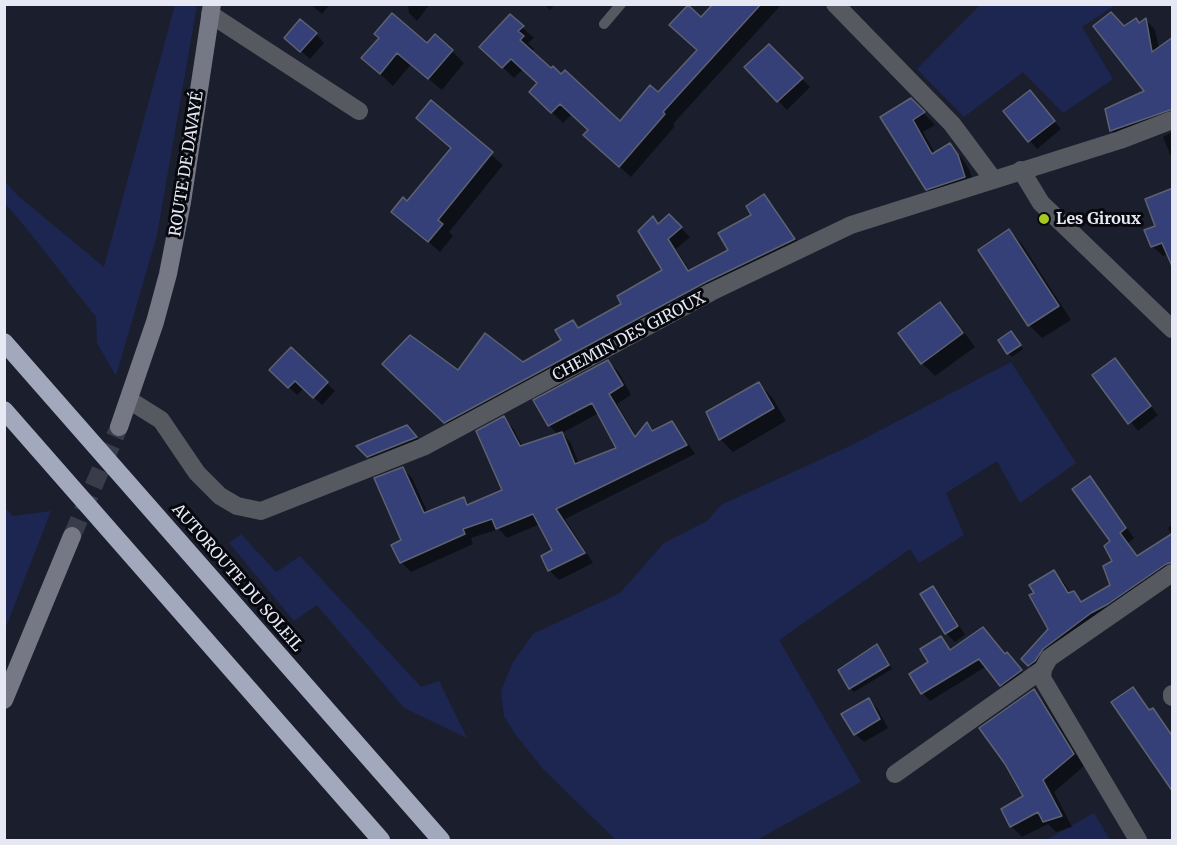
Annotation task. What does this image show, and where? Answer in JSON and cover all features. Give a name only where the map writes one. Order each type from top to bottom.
[{"type":"highway","name":"AUTOROUTE DU SOLEIL","points":[[4,342],[441,840]]},
{"type":"highway","points":[[4,410],[381,840]]},
{"type":"street","points":[[835,4],[952,124],[993,179]]},
{"type":"street","points":[[211,9],[359,111]]},
{"type":"street","name":"ROUTE DE DAVAYÉ","points":[[119,427],[155,322],[168,274],[182,202],[211,9]]},
{"type":"street","name":"CHEMIN DES GIROUX","points":[[129,400],[161,420],[197,473],[219,496],[237,506],[261,511],[423,447],[711,292],[851,225],[1120,140],[1173,120]]},
{"type":"street","points":[[1021,170],[1041,203],[1173,329]]},
{"type":"street","points":[[4,700],[72,536]]},
{"type":"street","points":[[895,774],[1042,669],[1049,658],[1173,573]]},
{"type":"street","points":[[1042,669],[1042,678],[1138,840]]},
{"type":"lane","points":[[604,24],[621,4]]},
{"type":"shaded area","points":[[175,5],[197,5],[157,235],[116,376],[97,343],[96,317],[5,203],[5,181],[18,196],[104,267]]},
{"type":"shaded area","points":[[980,5],[1115,5],[1082,27],[1113,79],[1063,113],[1023,72],[964,117],[917,69]]},
{"type":"shaded area","points":[[1011,362],[1076,463],[1020,503],[997,461],[946,493],[964,535],[919,563],[910,549],[779,640],[861,782],[757,840],[616,840],[543,769],[515,734],[504,716],[501,691],[513,662],[533,634],[620,593],[664,543],[707,521],[721,505],[852,445]]},
{"type":"shaded area","points":[[5,508],[13,516],[51,511],[5,629]]},
{"type":"shaded area","points":[[241,534],[276,572],[300,556],[421,687],[439,681],[467,738],[404,708],[317,605],[294,621],[229,543]]},
{"type":"shaded area","points":[[1094,813],[1110,840],[1046,840]]},
{"type":"building","points":[[713,4],[761,4],[663,112],[665,114],[619,167],[583,135],[588,130],[560,104],[551,113],[529,92],[537,83],[511,59],[502,68],[479,47],[510,14],[524,26],[518,31],[524,36],[520,40],[551,68],[553,66],[561,74],[565,70],[620,121],[650,85],[658,92],[697,50],[669,25],[688,5],[701,17]]},
{"type":"building","points":[[1111,12],[1124,26],[1136,18],[1139,23],[1146,18],[1152,52],[1173,37],[1173,109],[1110,131],[1105,109],[1144,91],[1093,26]]},
{"type":"building","points":[[392,13],[427,43],[435,34],[453,50],[428,79],[397,53],[380,74],[361,58],[379,38],[374,34]]},
{"type":"building","points":[[300,19],[317,33],[300,52],[284,38]]},
{"type":"building","points":[[769,44],[803,78],[777,102],[744,67]]},
{"type":"building","points":[[1030,90],[1055,121],[1028,142],[1003,111]]},
{"type":"building","points":[[911,98],[925,112],[913,120],[932,154],[950,143],[958,155],[965,177],[926,190],[880,117]]},
{"type":"building","points":[[431,100],[493,152],[438,220],[443,224],[428,242],[391,212],[403,197],[407,201],[451,148],[416,118]]},
{"type":"building","points":[[1173,188],[1172,266],[1162,243],[1151,247],[1144,230],[1155,226],[1145,199]]},
{"type":"building","points":[[764,194],[795,239],[706,282],[444,423],[382,364],[410,335],[458,370],[485,333],[523,362],[561,340],[555,330],[573,320],[578,328],[621,304],[617,296],[662,270],[638,231],[653,216],[658,224],[669,214],[682,227],[668,239],[688,271],[728,250],[718,233],[751,215],[746,206]]},
{"type":"building","points":[[1009,229],[1059,306],[1028,326],[978,250]]},
{"type":"building","points":[[940,302],[963,333],[921,364],[898,333]]},
{"type":"building","points":[[1011,331],[1021,345],[1007,354],[998,340]]},
{"type":"building","points":[[291,347],[328,382],[313,398],[295,381],[288,388],[269,370]]},
{"type":"building","points":[[1115,358],[1151,406],[1128,424],[1092,375]]},
{"type":"building","points":[[608,360],[623,385],[609,394],[635,437],[647,422],[652,431],[672,421],[687,445],[556,509],[585,553],[548,571],[541,556],[552,550],[533,514],[496,529],[492,519],[463,529],[465,534],[400,563],[391,545],[401,540],[374,478],[403,467],[424,513],[464,497],[467,505],[502,490],[476,431],[504,416],[520,446],[562,432],[575,464],[616,448],[592,403],[548,426],[533,400]]},
{"type":"building","points":[[759,382],[774,408],[719,440],[706,412]]},
{"type":"building","points":[[407,425],[417,437],[367,457],[356,446]]},
{"type":"building","points":[[1090,476],[1126,528],[1120,533],[1137,556],[1173,533],[1173,562],[1166,564],[1091,613],[1043,649],[1035,661],[1028,666],[1021,659],[1048,629],[1029,595],[1034,593],[1029,585],[1054,570],[1068,593],[1074,591],[1081,602],[1110,585],[1103,566],[1112,561],[1104,546],[1110,541],[1072,489]]},
{"type":"building","points":[[933,586],[958,626],[945,634],[920,594]]},
{"type":"building","points":[[983,627],[1005,654],[1007,652],[1022,670],[1000,686],[979,659],[921,694],[909,674],[928,662],[920,649],[941,636],[950,650]]},
{"type":"building","points":[[877,644],[889,665],[849,689],[838,670]]},
{"type":"building","points":[[1133,687],[1149,710],[1153,708],[1173,737],[1173,792],[1111,702]]},
{"type":"building","points":[[1034,689],[1074,754],[1043,780],[1062,816],[1043,822],[1038,812],[1010,827],[1001,809],[1023,796],[1005,764],[979,728]]},
{"type":"building","points":[[869,698],[880,719],[854,735],[841,714]]},
{"type":"tunnel","points":[[72,536],[119,427]]},
{"type":"place","name":"Les Giroux","points":[[1044,219]]}]
